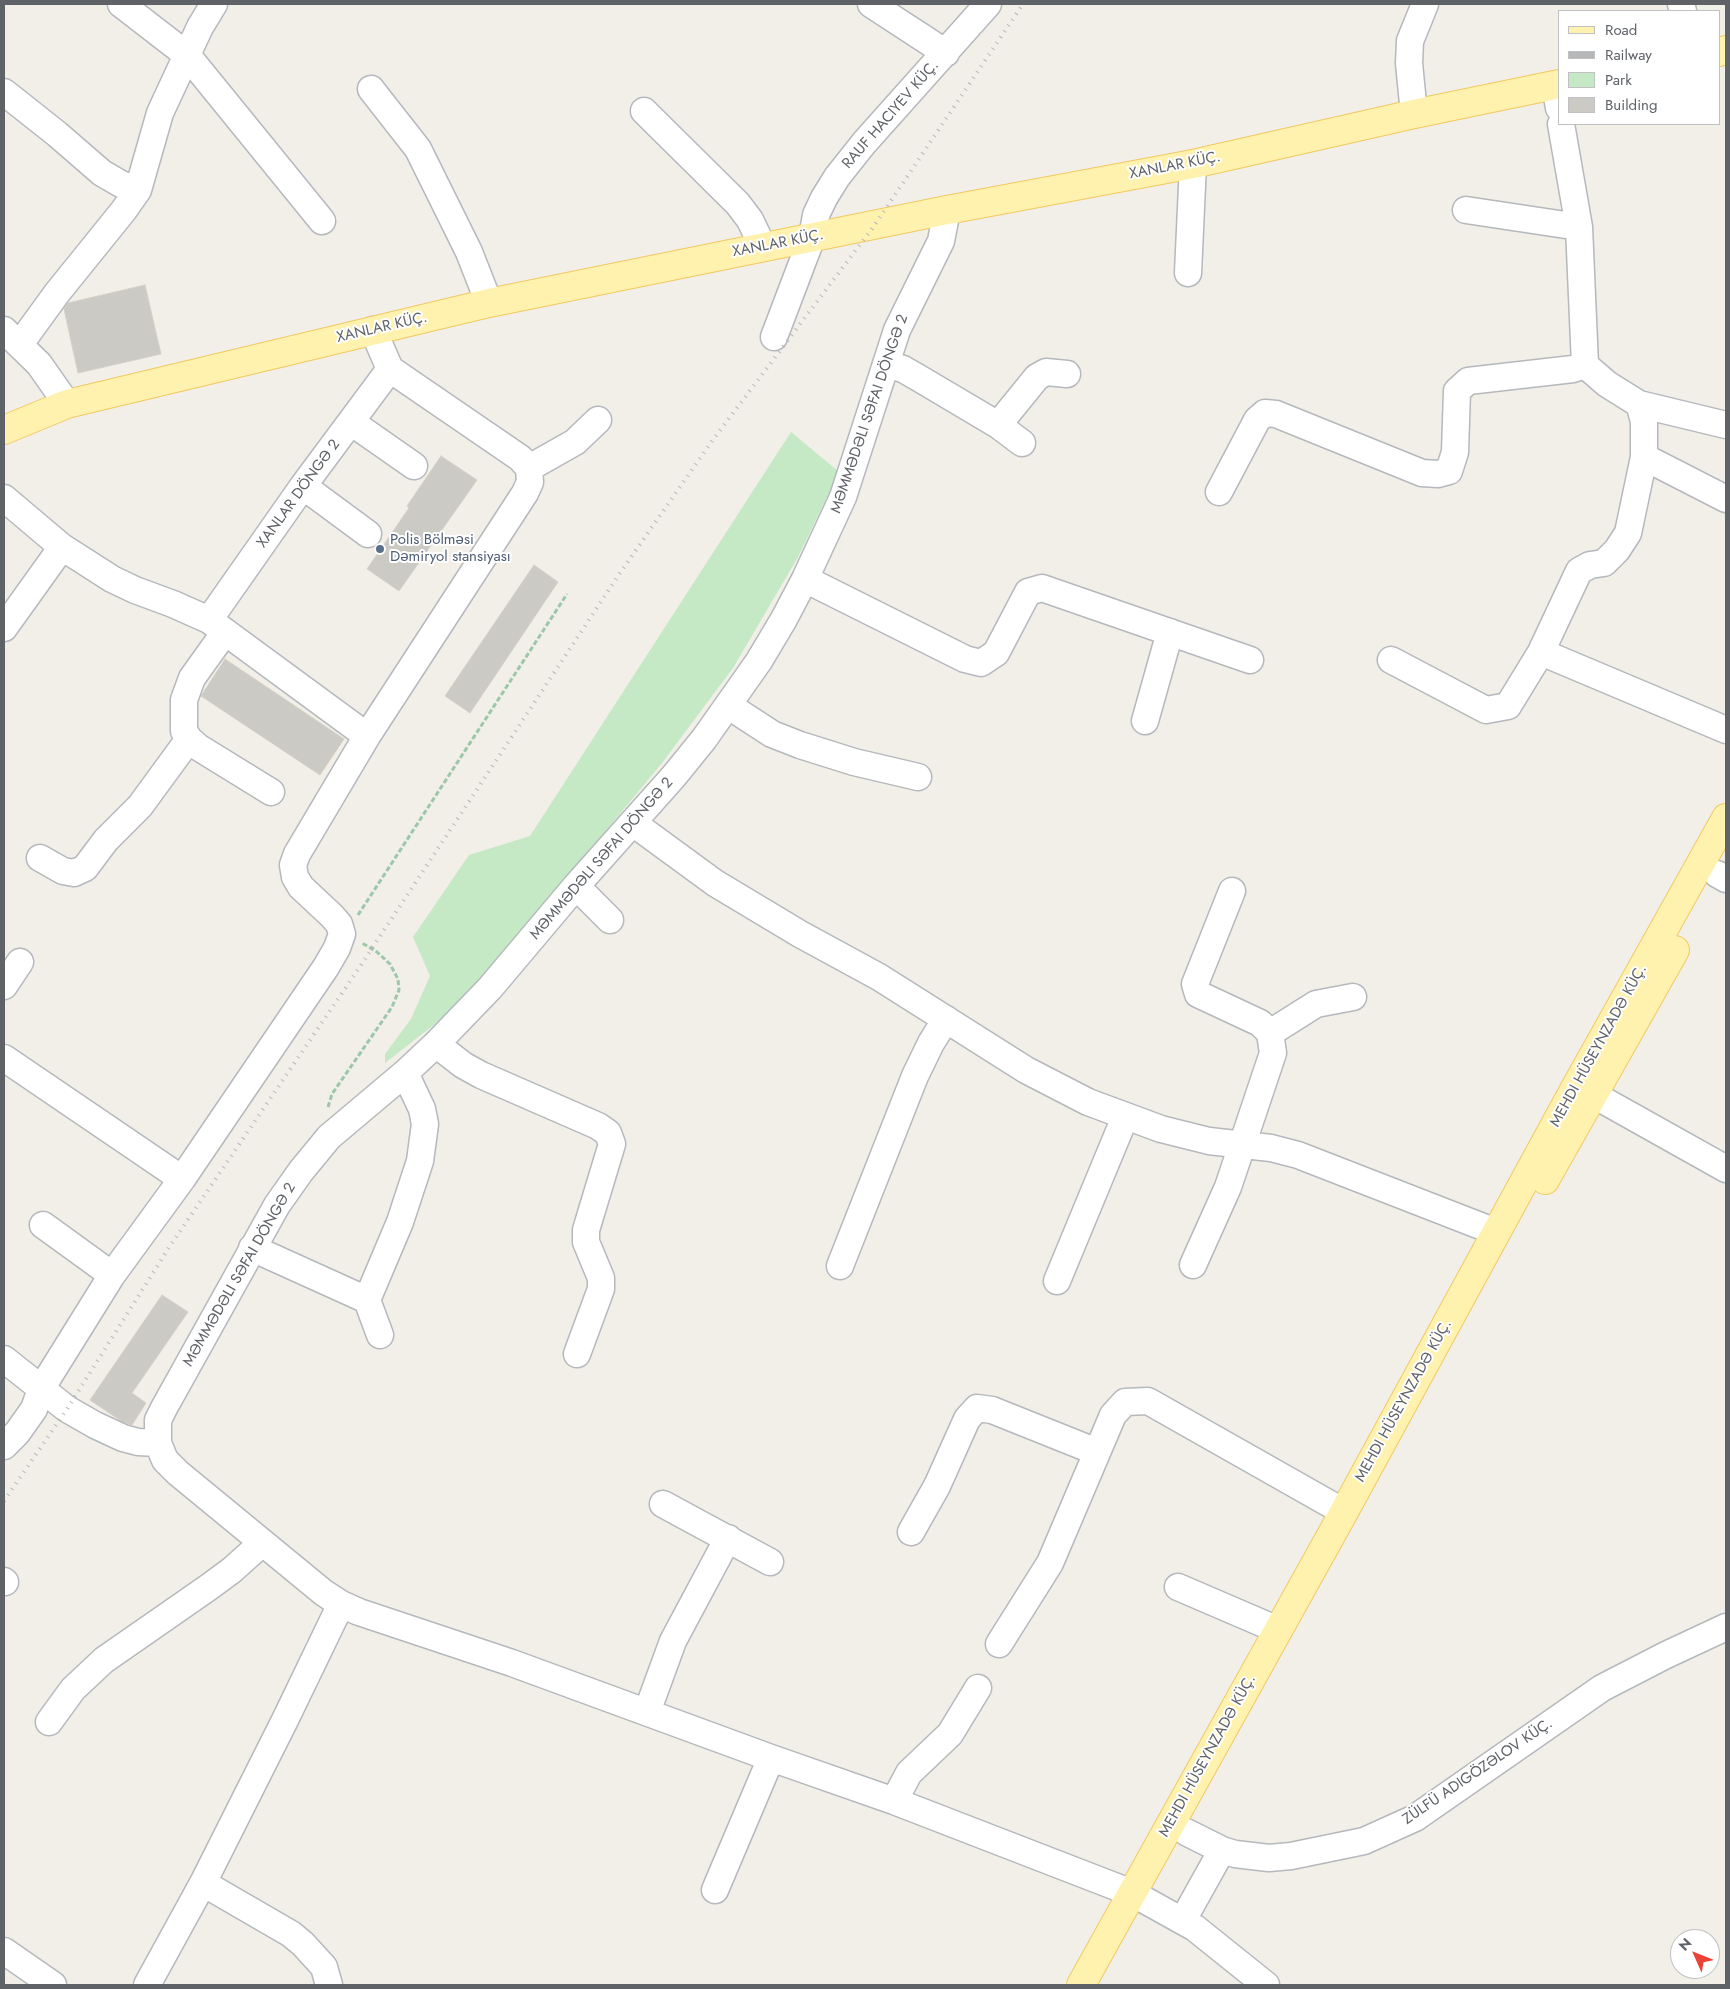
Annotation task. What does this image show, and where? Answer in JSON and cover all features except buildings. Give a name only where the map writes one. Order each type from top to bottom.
[{"type":"main road","name":"XANLAR KÜÇ.","points":[[4,430],[67,404],[489,303],[947,210],[1193,164],[1414,114],[1557,92]]},
{"type":"main road","name":"MEHDI HÜSEYNZADƏ KÜÇ.","points":[[1102,1985],[1140,1897],[1278,1630],[1726,818]]},
{"type":"main road","name":"MEHDI HÜSEYNZADƏ KÜÇ.","points":[[1081,1985],[1186,1832],[1360,1520],[1511,1241],[1723,870]]},
{"type":"street","points":[[121,4],[187,55],[322,221]]},
{"type":"street","points":[[67,404],[39,364],[12,337],[57,292],[138,190],[160,113],[200,27],[214,4]]},
{"type":"street","points":[[871,4],[946,53]]},
{"type":"street","points":[[774,337],[812,237],[816,216],[837,177],[864,143],[988,4]]},
{"type":"street","points":[[1414,114],[1409,63],[1410,41],[1425,4]]},
{"type":"street","points":[[371,90],[418,149],[469,252],[489,303]]},
{"type":"street","points":[[4,92],[102,173],[121,184],[138,190]]},
{"type":"street","points":[[644,111],[738,204],[750,220],[763,247]]},
{"type":"street","points":[[1562,125],[1579,227],[1585,365],[1607,384],[1639,404],[1726,425]]},
{"type":"street","points":[[1188,273],[1193,164]]},
{"type":"street","name":"MƏMMƏDƏLI SƏFAI DÖNGƏ 2","points":[[158,1443],[158,1420],[164,1408],[276,1205],[301,1171],[329,1138],[405,1073],[490,988],[576,886],[680,769],[729,706],[774,636],[805,579],[843,496],[897,330],[941,241],[947,210]]},
{"type":"street","points":[[1466,210],[1579,227]]},
{"type":"street","points":[[4,1446],[17,1433],[34,1409],[41,1389],[112,1275],[182,1179],[326,967],[342,934],[339,924],[301,887],[295,877],[293,865],[297,854],[367,736],[525,493],[530,482],[529,468],[520,458],[390,368],[373,330]]},
{"type":"street","points":[[886,364],[917,377],[998,425],[1022,443]]},
{"type":"street","points":[[1219,492],[1257,420],[1265,413],[1276,414],[1422,473],[1438,474],[1448,470],[1455,452],[1457,391],[1468,381],[1573,369],[1585,365]]},
{"type":"street","name":"XANLAR DÖNGƏ 2","points":[[189,739],[184,731],[184,700],[192,678],[217,626],[303,486],[390,368]]},
{"type":"street","points":[[998,425],[1037,377],[1046,372],[1067,374]]},
{"type":"street","points":[[1391,660],[1486,710],[1508,706],[1541,652],[1579,571],[1604,563],[1617,550],[1628,533],[1644,457],[1644,421],[1639,404]]},
{"type":"street","points":[[529,468],[575,442],[598,420]]},
{"type":"street","points":[[351,422],[414,466]]},
{"type":"street","points":[[1644,457],[1726,499]]},
{"type":"street","points":[[303,486],[368,534]]},
{"type":"street","points":[[4,498],[62,547],[112,579],[135,590],[174,604],[217,626],[367,736]]},
{"type":"street","points":[[4,628],[62,547]]},
{"type":"street","points":[[805,579],[965,660],[981,663],[996,653],[1028,592],[1042,588],[1250,660]]},
{"type":"street","points":[[1144,721],[1170,632]]},
{"type":"street","points":[[1541,652],[1726,730]]},
{"type":"street","points":[[729,706],[772,734],[800,745],[854,762],[918,777]]},
{"type":"street","points":[[40,858],[63,871],[74,873],[84,868],[112,834],[140,806],[189,739],[198,747],[271,792]]},
{"type":"street","points":[[633,823],[715,883],[800,934],[879,977],[1052,1085],[1125,1117],[1161,1129],[1209,1141],[1271,1148],[1298,1155],[1496,1232]]},
{"type":"street","points":[[576,886],[610,920]]},
{"type":"street","points":[[1193,1265],[1228,1187],[1272,1053],[1270,1032],[1260,1023],[1198,994],[1195,984],[1232,891]]},
{"type":"street","points":[[4,986],[20,962]]},
{"type":"street","points":[[1270,1032],[1316,1004],[1353,997]]},
{"type":"street","points":[[840,1266],[915,1076],[931,1043],[946,1019]]},
{"type":"street","points":[[436,1044],[463,1065],[481,1075],[598,1126],[608,1133],[612,1144],[586,1230],[586,1242],[601,1278],[601,1289],[577,1354]]},
{"type":"street","points":[[4,1058],[182,1179]]},
{"type":"street","points":[[380,1335],[367,1300],[400,1222],[420,1161],[425,1124],[422,1109],[405,1073]]},
{"type":"street","points":[[1594,1095],[1726,1169]]},
{"type":"street","points":[[1057,1281],[1125,1117]]},
{"type":"street","points":[[43,1225],[112,1275]]},
{"type":"street","points":[[252,1248],[367,1300]]},
{"type":"street","points":[[4,1359],[67,1409],[123,1438],[138,1442],[158,1443],[165,1460],[178,1473],[324,1593],[341,1604],[894,1801],[1140,1897],[1183,1920],[1266,1985]]},
{"type":"street","points":[[998,1644],[1050,1563],[1113,1415],[1125,1402],[1148,1401],[1344,1512]]},
{"type":"street","points":[[911,1532],[937,1486],[967,1419],[976,1408],[992,1410],[1097,1452]]},
{"type":"street","points":[[663,1504],[770,1562]]},
{"type":"street","points":[[647,1712],[673,1641],[728,1538]]},
{"type":"street","points":[[49,1722],[73,1689],[104,1660],[216,1582],[262,1543]]},
{"type":"street","points":[[1178,1587],[1278,1630]]},
{"type":"street","points":[[147,1985],[203,1883],[341,1604]]},
{"type":"street","points":[[1186,1832],[1222,1850],[1252,1857],[1291,1856],[1364,1841],[1416,1818],[1602,1688],[1726,1627]]},
{"type":"street","points":[[894,1801],[909,1774],[927,1754],[950,1734],[978,1688]]},
{"type":"street","points":[[715,1890],[771,1758]]},
{"type":"street","points":[[1183,1920],[1222,1850]]},
{"type":"street","points":[[203,1883],[291,1934],[324,1967],[329,1985]]},
{"type":"street","points":[[4,1951],[53,1985]]},
{"type":"path","points":[[329,1138],[327,1110],[332,1094],[392,1006],[399,990],[398,979],[390,964],[377,952],[342,934],[355,919],[567,594]]},
{"type":"green space","points":[[791,432],[839,472],[798,557],[733,668],[662,763],[561,885],[454,1009],[385,1063],[385,1054],[411,1019],[430,976],[413,937],[469,855],[530,836]]},
{"type":"railway","points":[[4,1501],[67,1409],[170,1246],[357,971],[620,573],[712,441],[874,226],[1023,4]]},
{"type":"place","name":"Polis Bölməsi Dəmiryol stansiyası","points":[[380,549]]}]
